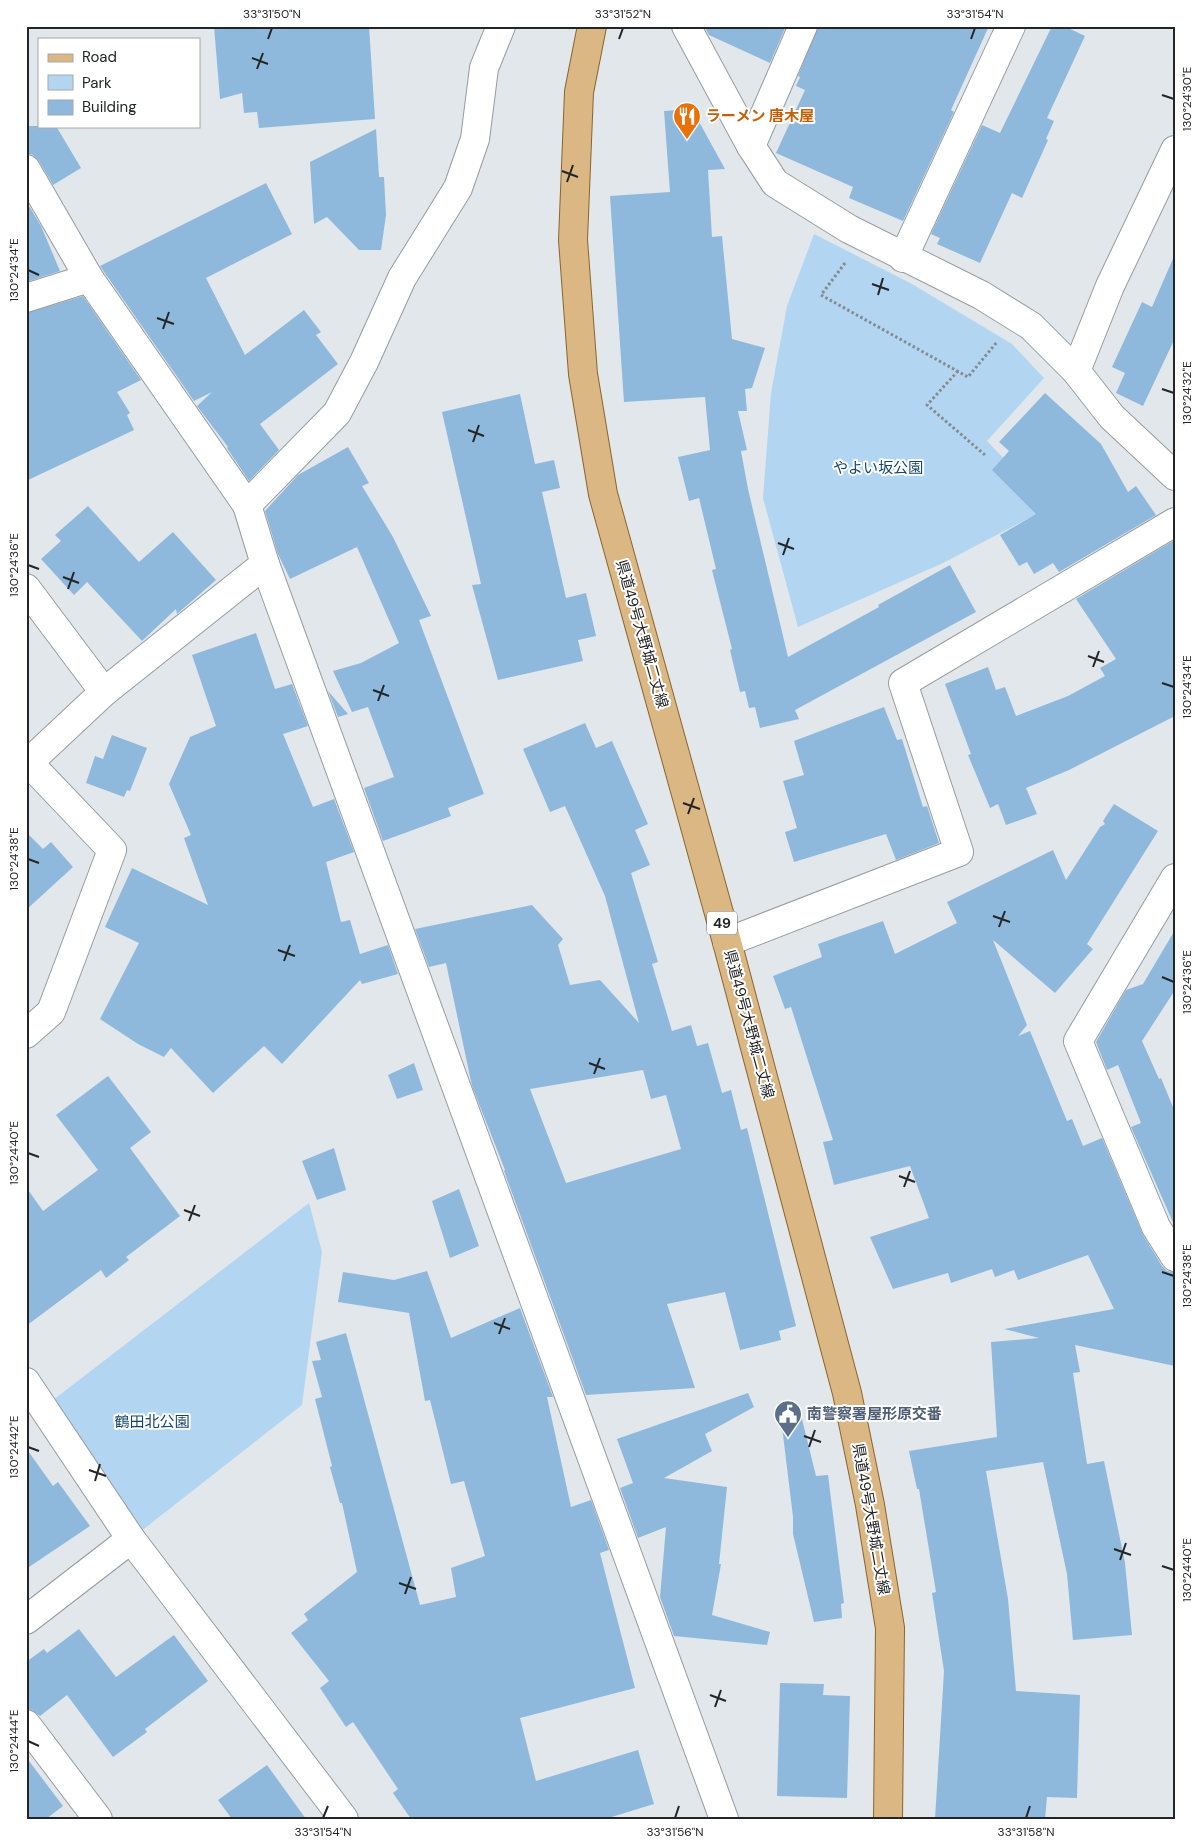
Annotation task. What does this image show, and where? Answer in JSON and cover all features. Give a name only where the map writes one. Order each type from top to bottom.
[{"type":"main road","name":"県道49号大野城二丈線","points":[[592,26],[579,92],[573,240],[583,374],[603,494],[728,942],[847,1394],[870,1505],[890,1628],[888,1819]]},
{"type":"street","points":[[247,505],[337,413],[364,362],[402,278],[458,188],[475,139],[484,68],[501,26]]},
{"type":"street","points":[[686,26],[750,146],[775,183],[849,229],[903,258],[981,295],[1031,326],[1076,371],[1112,417],[1175,476]]},
{"type":"street","points":[[750,146],[803,26]]},
{"type":"street","points":[[903,258],[1011,26]]},
{"type":"street","points":[[1076,371],[1110,286],[1175,150]]},
{"type":"street","points":[[26,169],[89,278],[247,505],[265,564],[724,1819]]},
{"type":"street","points":[[26,298],[89,278]]},
{"type":"street","points":[[728,942],[959,852],[903,683],[1175,522]]},
{"type":"street","points":[[26,1034],[51,1012],[112,850],[28,764],[104,692],[265,564]]},
{"type":"street","points":[[26,588],[104,692]]},
{"type":"street","points":[[1175,878],[1078,1041],[1156,1227],[1175,1257]]},
{"type":"street","points":[[26,1382],[131,1538],[344,1819]]},
{"type":"street","points":[[26,1620],[131,1538]]},
{"type":"street","points":[[26,1724],[98,1819]]},
{"type":"path","points":[[849,258],[821,295],[958,372],[968,377],[998,340]]},
{"type":"path","points":[[958,372],[927,405],[985,456]]},
{"type":"green space","name":"やよい坂公園","points":[[814,234],[912,284],[1012,344],[1044,378],[987,441],[1050,507],[943,563],[798,627],[763,498],[771,393],[787,306]]},
{"type":"green space","name":"鶴田北公園","points":[[309,1203],[322,1252],[302,1405],[131,1539],[44,1407]]},
{"type":"building","points":[[214,26],[369,26],[375,119],[259,128],[257,112],[244,113],[242,93],[220,99]]},
{"type":"building","points":[[704,26],[786,26],[770,63],[709,35]]},
{"type":"building","points":[[818,26],[989,26],[951,110],[954,112],[903,221],[849,198],[853,187],[776,153],[805,90],[796,86],[800,77],[798,76]]},
{"type":"building","points":[[1052,26],[1064,26],[1085,36],[1047,118],[1054,121],[1046,139],[1048,140],[1022,198],[1012,193],[980,263],[937,244],[940,238],[931,234],[982,125],[1000,133]]},
{"type":"building","points":[[692,109],[725,169],[708,170],[712,237],[722,236],[732,339],[765,348],[752,388],[745,389],[747,411],[738,411],[747,450],[741,451],[748,489],[788,657],[950,565],[976,612],[795,710],[799,719],[760,728],[755,707],[749,708],[745,691],[740,692],[730,650],[732,649],[712,570],[716,569],[699,498],[689,501],[678,457],[710,450],[705,397],[624,402],[610,196],[670,192],[664,111]]},
{"type":"building","points":[[26,126],[57,128],[81,168],[53,185],[39,161],[33,155],[26,153]]},
{"type":"building","points":[[376,129],[379,177],[384,177],[386,215],[381,250],[359,250],[327,217],[314,224],[310,162]]},
{"type":"building","points":[[266,183],[292,234],[206,278],[245,355],[304,310],[321,332],[316,335],[338,364],[260,424],[279,450],[249,481],[228,447],[197,406],[212,392],[194,401],[100,266]]},
{"type":"building","points":[[26,201],[41,226],[60,271],[26,282]]},
{"type":"building","points":[[1175,254],[1175,338],[1143,406],[1116,393],[1125,373],[1112,367],[1142,302],[1152,307]]},
{"type":"building","points":[[83,296],[141,380],[117,392],[130,413],[127,415],[134,430],[26,481],[26,313]]},
{"type":"building","points":[[1045,393],[1101,444],[1128,492],[1136,486],[1156,515],[1059,572],[1053,563],[1034,574],[1027,562],[1019,566],[1000,535],[1036,514],[992,470],[1009,451],[999,442]]},
{"type":"building","points":[[520,394],[535,464],[554,460],[560,488],[542,492],[566,598],[586,593],[596,636],[578,640],[583,661],[498,680],[472,585],[481,584],[442,412]]},
{"type":"building","points":[[348,447],[369,483],[362,486],[393,537],[431,616],[419,620],[484,794],[448,808],[451,816],[383,841],[364,788],[394,777],[368,707],[352,712],[333,671],[361,663],[399,643],[357,547],[290,579],[278,554],[265,511],[298,475]]},
{"type":"building","points":[[88,506],[139,562],[173,532],[216,580],[177,614],[176,609],[142,641],[87,582],[74,595],[41,559],[61,541],[55,535]]},
{"type":"building","points":[[1173,541],[1175,716],[1069,770],[1026,788],[1037,814],[1006,825],[998,804],[990,808],[968,755],[971,754],[945,684],[988,667],[996,690],[1005,687],[1016,716],[1068,696],[1105,676],[1100,668],[1116,659],[1076,599]]},
{"type":"building","points":[[256,633],[275,689],[292,684],[308,726],[283,734],[313,807],[334,799],[354,852],[326,862],[341,922],[350,920],[360,954],[388,945],[398,974],[362,984],[360,980],[282,1064],[264,1046],[213,1093],[171,1048],[164,1057],[138,1044],[100,1019],[139,943],[105,927],[132,868],[208,905],[184,838],[191,835],[169,784],[190,737],[216,726],[192,655]]},
{"type":"building","points":[[328,691],[348,714],[338,717]]},
{"type":"building","points":[[884,707],[897,740],[902,739],[923,807],[927,806],[939,843],[896,860],[886,834],[794,862],[785,832],[797,828],[783,781],[804,775],[794,741]]},
{"type":"building","points":[[585,723],[596,748],[612,741],[648,824],[635,830],[650,865],[631,873],[658,962],[652,964],[672,1031],[691,1025],[697,1046],[708,1043],[722,1093],[731,1090],[741,1130],[747,1128],[796,1326],[779,1331],[781,1340],[740,1350],[725,1292],[667,1304],[695,1388],[586,1395],[505,1170],[472,1086],[446,963],[429,967],[415,929],[532,905],[563,939],[558,945],[570,985],[600,980],[639,1023],[605,896],[565,806],[550,812],[523,749]],"holes":[[[643,1070],[651,1099],[666,1095],[681,1149],[566,1183],[530,1089]]]},
{"type":"building","points":[[112,735],[147,748],[130,791],[127,790],[124,797],[86,783],[95,756],[103,759]]},
{"type":"building","points":[[1114,804],[1158,831],[1087,944],[1093,949],[1055,993],[993,940],[1027,1025],[1018,1036],[1030,1031],[1067,1121],[1072,1119],[1083,1146],[1102,1138],[1143,1235],[1162,1266],[1167,1271],[1175,1272],[1175,1366],[1075,1345],[1080,1372],[1073,1373],[1087,1464],[1104,1461],[1125,1563],[1132,1635],[1073,1640],[1067,1574],[1043,1462],[986,1471],[1008,1599],[1016,1691],[1080,1695],[1077,1798],[1047,1797],[1045,1819],[935,1819],[944,1671],[932,1593],[936,1592],[919,1489],[917,1489],[909,1451],[997,1437],[991,1342],[1039,1338],[1004,1329],[1114,1309],[1088,1255],[1018,1280],[1014,1270],[995,1277],[992,1269],[951,1283],[948,1273],[893,1289],[870,1237],[929,1218],[910,1166],[834,1185],[823,1142],[833,1140],[791,1007],[785,1009],[773,976],[822,957],[818,944],[883,921],[895,954],[957,923],[947,902],[1053,850],[1066,880],[1100,827],[1105,824],[1103,821]]},
{"type":"building","points":[[26,832],[43,849],[51,842],[73,867],[26,910]]},
{"type":"building","points":[[1175,930],[1175,990],[1142,1041],[1159,1079],[1161,1078],[1175,1112],[1175,1227],[1131,1127],[1141,1123],[1118,1065],[1107,1070],[1096,1042],[1126,990],[1143,984]]},
{"type":"building","points":[[414,1063],[423,1090],[397,1099],[388,1075]]},
{"type":"building","points":[[108,1076],[151,1132],[130,1148],[180,1216],[126,1257],[129,1260],[106,1278],[101,1270],[26,1326],[26,1187],[43,1211],[98,1170],[56,1115]]},
{"type":"building","points":[[334,1148],[346,1190],[317,1200],[302,1161]]},
{"type":"building","points":[[459,1189],[479,1246],[450,1258],[432,1201]]},
{"type":"building","points":[[427,1271],[451,1338],[520,1308],[553,1397],[547,1397],[571,1507],[591,1500],[609,1550],[600,1553],[635,1688],[520,1718],[536,1781],[638,1750],[654,1804],[605,1819],[411,1819],[393,1793],[398,1789],[353,1722],[346,1727],[320,1688],[329,1681],[291,1633],[308,1620],[304,1614],[357,1572],[342,1503],[340,1503],[330,1467],[332,1466],[315,1399],[322,1397],[312,1361],[321,1360],[316,1342],[346,1333],[420,1605],[456,1597],[451,1568],[485,1556],[464,1481],[451,1484],[430,1400],[425,1401],[409,1313],[338,1302],[343,1272],[394,1280]]},
{"type":"building","points":[[748,1393],[754,1407],[705,1434],[712,1451],[664,1478],[727,1487],[719,1564],[721,1564],[712,1615],[770,1632],[767,1645],[674,1636],[660,1597],[666,1527],[638,1538],[620,1488],[633,1483],[617,1439]]},
{"type":"building","points":[[799,1407],[816,1476],[828,1475],[844,1603],[841,1604],[842,1618],[814,1622],[793,1534],[793,1517],[780,1410]]},
{"type":"building","points":[[26,1448],[53,1486],[58,1482],[90,1526],[26,1569]]},
{"type":"building","points":[[79,1629],[116,1677],[174,1635],[208,1681],[145,1729],[147,1732],[113,1757],[67,1695],[40,1716],[32,1710],[26,1709],[26,1662],[44,1649],[47,1653]]},
{"type":"building","points":[[780,1683],[824,1684],[823,1695],[850,1696],[847,1798],[777,1796]]},
{"type":"building","points":[[26,1757],[63,1806],[46,1819],[26,1819]]},
{"type":"building","points":[[267,1765],[306,1819],[232,1819],[218,1800]]},
{"type":"place","name":"ラーメン 唐木屋","points":[[687,140]]},
{"type":"place","name":"南警察署屋形原交番","points":[[788,1438]]}]
